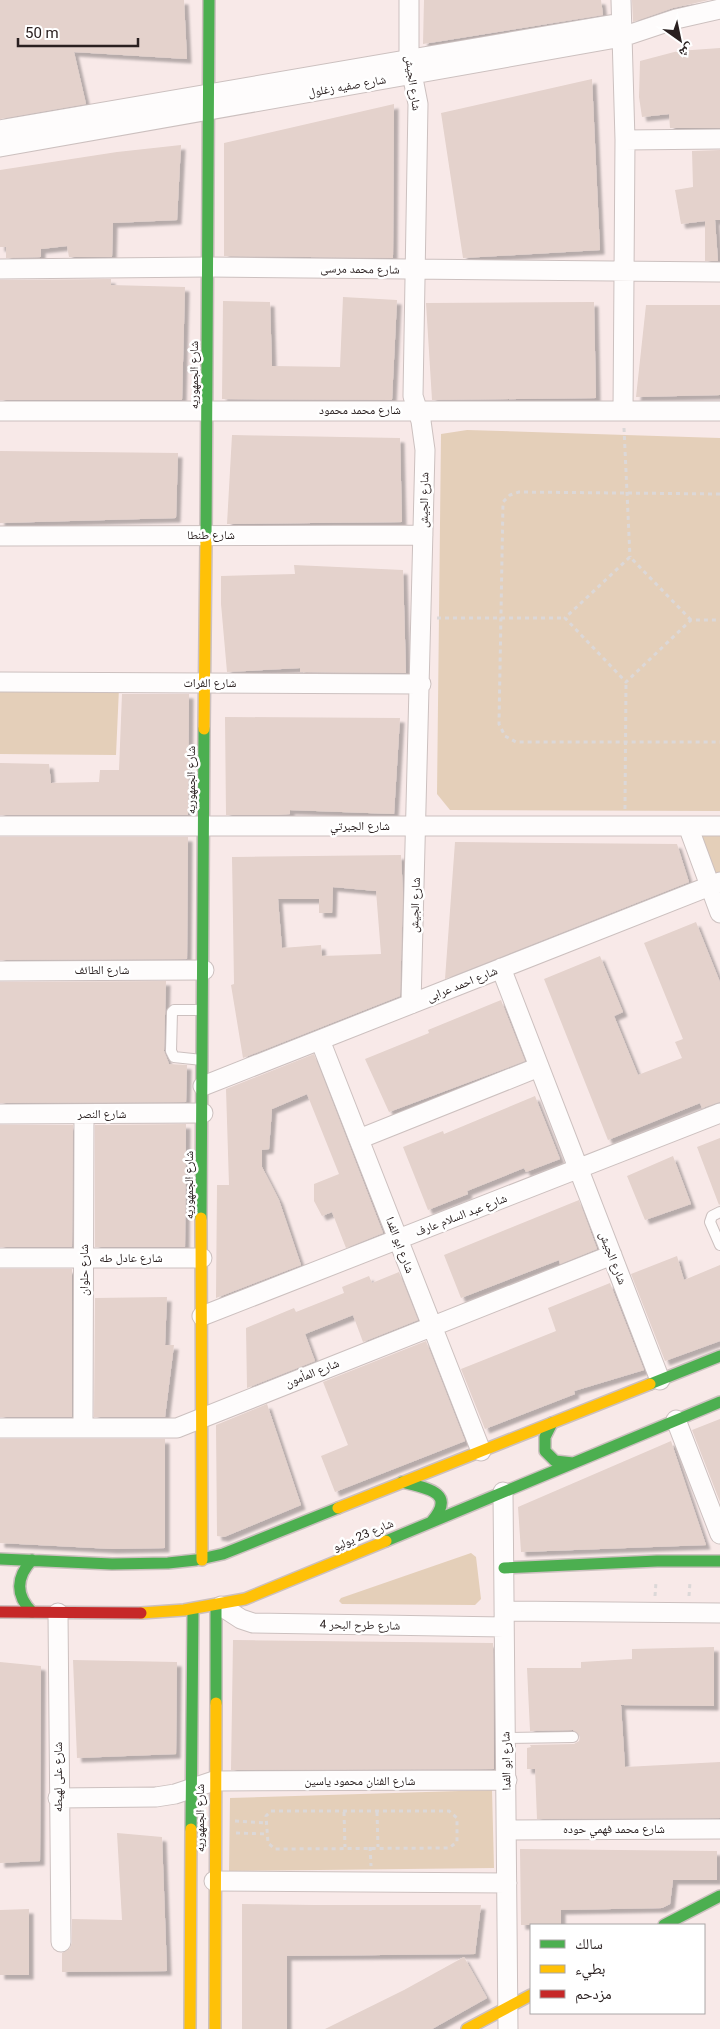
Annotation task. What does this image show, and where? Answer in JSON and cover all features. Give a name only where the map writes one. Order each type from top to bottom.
[{"type":"main road","name":"شارع الجمهوريه","points":[[202,1560],[200,1418],[209,0]]},
{"type":"main road","points":[[0,1559],[154,1565],[202,1560],[244,1547],[481,1450],[720,1356]]},
{"type":"main road","name":"شارع 23 يوليو","points":[[0,1612],[159,1613],[193,1611],[245,1599],[720,1402]]},
{"type":"main road","points":[[552,1423],[545,1437],[545,1451],[555,1461],[573,1463]]},
{"type":"main road","points":[[402,1482],[432,1489],[438,1493],[442,1505],[441,1511],[432,1521]]},
{"type":"main road","points":[[32,1560],[22,1571],[18,1586],[22,1601],[32,1612]]},
{"type":"main road","points":[[504,1568],[658,1561],[720,1561]]},
{"type":"main road","name":"شارع الجمهوريه","points":[[215,2029],[214,1781],[218,1606]]},
{"type":"main road","name":"شارع الجمهوريه","points":[[190,2029],[193,1611]]},
{"type":"main road","points":[[666,1924],[720,1897]]},
{"type":"main road","points":[[467,2029],[530,1996]]},
{"type":"street","name":"شارع الجيش","points":[[409,0],[411,66],[418,104],[414,396],[416,411],[421,421],[424,445],[421,684],[412,1004]]},
{"type":"street","points":[[621,0],[625,140],[623,411]]},
{"type":"street","name":"شارع صفيه زغلول","points":[[0,147],[209,102],[622,30],[720,9]]},
{"type":"street","name":"شارع صفيه زغلول","points":[[0,130],[209,102]]},
{"type":"street","points":[[625,140],[720,139]]},
{"type":"street","name":"شارع محمد مرسى","points":[[0,269],[208,267],[720,272]]},
{"type":"street","name":"شارع محمد محمود","points":[[0,411],[720,411]]},
{"type":"street","name":"شارع طنطا","points":[[0,536],[423,535]]},
{"type":"street","name":"شارع الفرات","points":[[0,682],[421,684]]},
{"type":"street","name":"شارع الجبرتي","points":[[0,826],[720,826]]},
{"type":"street","points":[[688,826],[715,884],[720,913]]},
{"type":"street","name":"شارع احمد عرابى","points":[[203,1086],[715,884]]},
{"type":"street","name":"شارع الجيش","points":[[501,968],[660,1380]]},
{"type":"street","name":"شارع الطائف","points":[[0,971],[204,970]]},
{"type":"street","name":"شارع ابو الفدا","points":[[320,1040],[481,1450]]},
{"type":"street","points":[[359,1139],[540,1067]]},
{"type":"street","name":"شارع عبد السلام عارف","points":[[202,1316],[720,1113]]},
{"type":"street","name":"شارع النصر","points":[[0,1114],[203,1114]]},
{"type":"street","name":"شارع حلوان","points":[[83,1427],[84,1114]]},
{"type":"street","name":"شارع المأمون","points":[[0,1428],[177,1428],[612,1255]]},
{"type":"street","name":"شارع عادل طه","points":[[0,1258],[202,1258]]},
{"type":"street","points":[[676,1420],[720,1534]]},
{"type":"street","name":"شارع ابو الفدا","points":[[503,1492],[508,2029]]},
{"type":"street","name":"شارع طرح البحر 4","points":[[218,1606],[241,1619],[253,1623],[720,1613]]},
{"type":"street","name":"شارع على لهيطه","points":[[58,1613],[58,1798],[61,1942]]},
{"type":"street","name":"شارع الفنان محمود ياسين","points":[[58,1798],[156,1797],[191,1789],[214,1781],[506,1780]]},
{"type":"street","name":"شارع محمد فهمي حوده","points":[[507,1830],[720,1829]]},
{"type":"street","points":[[214,1881],[507,1883]]},
{"type":"lane","points":[[203,1060],[178,1058],[171,1055],[170,1015],[174,1010],[204,1010]]},
{"type":"lane","points":[[720,1212],[712,1216],[710,1222],[720,1245]]},
{"type":"lane","points":[[506,1738],[573,1737]]},
{"type":"path","points":[[623,411],[630,557],[690,620]]},
{"type":"path","points":[[720,494],[519,492],[506,498],[503,502],[499,724],[505,736],[516,742],[720,742]]},
{"type":"path","points":[[422,618],[565,618],[630,557]]},
{"type":"path","points":[[565,618],[626,682],[625,825]]},
{"type":"path","points":[[626,682],[690,620],[720,620]]},
{"type":"path","points":[[654,1613],[658,1561]]},
{"type":"path","points":[[688,1614],[692,1561]]},
{"type":"path","points":[[271,1811],[344,1812],[449,1811],[456,1816],[458,1821],[457,1842],[451,1847],[345,1847],[274,1850],[268,1845],[266,1816],[271,1811]]},
{"type":"path","points":[[344,1812],[345,1847]]},
{"type":"path","points":[[377,1812],[378,1847]]},
{"type":"path","points":[[214,1820],[267,1823]]},
{"type":"path","points":[[214,1833],[268,1834]]},
{"type":"shaded area","points":[[467,430],[720,438],[720,811],[450,810],[437,794],[441,434]]},
{"type":"shaded area","points":[[0,688],[119,688],[116,755],[0,754]]},
{"type":"shaded area","points":[[694,829],[720,830],[720,876],[712,879]]},
{"type":"shaded area","points":[[471,1553],[476,1557],[481,1599],[475,1605],[342,1604],[339,1601],[341,1598]]},
{"type":"shaded area","points":[[492,1790],[494,1868],[229,1871],[230,1798]]},
{"type":"building","points":[[0,0],[184,0],[187,59],[74,52],[86,104],[0,119]]},
{"type":"building","points":[[424,0],[601,0],[603,15],[423,44]]},
{"type":"building","points":[[632,0],[709,0],[673,8],[633,22]]},
{"type":"building","points":[[720,48],[720,128],[670,128],[669,114],[642,117],[639,97],[640,61],[678,51]]},
{"type":"building","points":[[592,79],[600,250],[463,258],[441,113]]},
{"type":"building","points":[[394,104],[393,258],[224,256],[224,143]]},
{"type":"building","points":[[181,145],[177,220],[113,223],[112,257],[69,257],[67,246],[41,249],[41,257],[6,258],[6,247],[0,247],[0,170],[117,152]]},
{"type":"building","points":[[720,150],[720,220],[715,220],[718,261],[705,261],[705,221],[681,224],[675,190],[693,187],[692,151]]},
{"type":"building","points":[[111,279],[111,285],[185,287],[182,400],[0,400],[0,280]]},
{"type":"building","points":[[343,297],[397,300],[392,400],[222,399],[223,301],[270,302],[272,366],[340,367]]},
{"type":"building","points":[[594,302],[596,398],[432,400],[426,303]]},
{"type":"building","points":[[646,305],[720,305],[720,395],[636,397]]},
{"type":"building","points":[[232,435],[400,438],[402,522],[227,524]]},
{"type":"building","points":[[0,451],[178,453],[176,518],[0,523]]},
{"type":"building","points":[[294,565],[403,570],[406,673],[300,672],[300,668],[227,672],[221,604],[221,576],[295,574]]},
{"type":"building","points":[[122,694],[189,694],[188,815],[0,815],[0,763],[49,764],[51,783],[99,782],[100,770],[119,770]]},
{"type":"building","points":[[225,717],[400,718],[394,814],[290,810],[290,814],[279,815],[226,815]]},
{"type":"building","points":[[0,837],[188,837],[187,959],[0,960]]},
{"type":"building","points":[[455,842],[677,844],[689,882],[445,979]]},
{"type":"building","points":[[401,855],[403,893],[400,996],[243,1058],[231,985],[234,984],[232,857]],"holes":[[[333,887],[376,891],[381,954],[322,956],[321,945],[282,948],[278,899],[319,899],[319,913],[332,913]]]},
{"type":"building","points":[[696,922],[720,982],[720,1102],[702,1108],[700,1103],[608,1140],[544,979],[600,956],[623,1012],[614,1016],[638,1075],[682,1058],[675,1042],[683,1039],[644,943]]},
{"type":"building","points":[[166,981],[164,1051],[169,1064],[187,1065],[186,1102],[0,1103],[0,982]]},
{"type":"building","points":[[501,1000],[525,1061],[389,1112],[365,1059],[429,1033],[428,1030]]},
{"type":"building","points":[[314,1054],[383,1233],[346,1248],[332,1212],[322,1216],[314,1201],[314,1184],[339,1174],[307,1094],[272,1109],[269,1149],[262,1150],[262,1167],[279,1200],[301,1265],[216,1298],[217,1185],[229,1185],[226,1089]]},
{"type":"building","points":[[535,1096],[560,1159],[526,1172],[524,1168],[467,1191],[468,1194],[428,1210],[403,1147],[443,1131],[444,1134]]},
{"type":"building","points":[[186,1124],[185,1247],[95,1247],[95,1125]]},
{"type":"building","points":[[0,1125],[73,1125],[72,1247],[0,1247]]},
{"type":"building","points":[[720,1138],[720,1204],[719,1205],[697,1147]]},
{"type":"building","points":[[673,1156],[691,1204],[645,1220],[627,1176]]},
{"type":"building","points":[[579,1200],[597,1249],[560,1264],[559,1260],[461,1298],[444,1255]]},
{"type":"building","points":[[677,1256],[684,1280],[720,1265],[720,1341],[665,1361],[631,1274]]},
{"type":"building","points":[[0,1269],[72,1269],[72,1417],[0,1417]]},
{"type":"building","points":[[399,1272],[418,1320],[363,1342],[353,1315],[305,1334],[315,1361],[247,1388],[246,1328],[294,1308],[296,1312],[344,1293],[342,1287],[369,1276],[372,1283]]},
{"type":"building","points":[[610,1283],[644,1370],[574,1391],[575,1394],[485,1429],[461,1369],[556,1331],[548,1308]]},
{"type":"building","points":[[167,1297],[165,1345],[174,1345],[165,1417],[94,1417],[95,1298]]},
{"type":"building","points":[[426,1341],[465,1441],[335,1492],[321,1456],[348,1445],[323,1382]]},
{"type":"building","points":[[267,1404],[301,1505],[224,1537],[217,1536],[216,1425]]},
{"type":"building","points":[[720,1419],[720,1502],[692,1430]]},
{"type":"building","points":[[0,1439],[165,1439],[165,1548],[113,1549],[0,1543]]},
{"type":"building","points":[[671,1441],[706,1545],[521,1552],[518,1507]]},
{"type":"building","points":[[233,1640],[493,1643],[494,1769],[231,1770]]},
{"type":"building","points":[[714,1647],[714,1706],[621,1705],[625,1767],[720,1762],[720,1818],[537,1819],[535,1769],[527,1769],[527,1748],[531,1747],[530,1745],[574,1744],[579,1741],[580,1736],[573,1730],[530,1731],[527,1668],[581,1668],[581,1662],[632,1659],[632,1649]]},
{"type":"building","points":[[73,1660],[177,1662],[176,1754],[77,1758]]},
{"type":"building","points":[[0,1662],[41,1666],[40,1861],[0,1863]]},
{"type":"building","points":[[117,1833],[162,1837],[167,1971],[62,1972],[62,1953],[70,1948],[72,1942],[72,1919],[122,1920]]},
{"type":"building","points":[[520,1849],[717,1851],[717,1880],[673,1880],[670,1904],[662,1908],[561,1910],[561,1924],[521,1925]]},
{"type":"building","points":[[242,1904],[481,1905],[475,1954],[287,1956],[287,2029],[242,2029]]},
{"type":"building","points":[[29,1909],[29,1975],[0,1975],[0,1910]]},
{"type":"building","points":[[464,1957],[487,1998],[432,2029],[325,2029],[404,1990]]},
{"type":"traffic: fast","points":[[206,541],[209,0]]},
{"type":"traffic: fast","points":[[201,1218],[204,729]]},
{"type":"traffic: fast","points":[[650,1384],[720,1356]]},
{"type":"traffic: fast","points":[[386,1541],[720,1402]]},
{"type":"traffic: fast","points":[[552,1423],[545,1437],[545,1451],[555,1461],[573,1463]]},
{"type":"traffic: fast","points":[[402,1482],[429,1489],[440,1497],[439,1511],[432,1521]]},
{"type":"traffic: fast","points":[[0,1559],[112,1564],[168,1563],[196,1560],[223,1554],[338,1508]]},
{"type":"traffic: fast","points":[[32,1560],[20,1579],[20,1593],[26,1606],[32,1612]]},
{"type":"traffic: fast","points":[[504,1568],[657,1561],[720,1561]]},
{"type":"traffic: fast","points":[[216,1607],[216,1703]]},
{"type":"traffic: fast","points":[[191,1829],[193,1611]]},
{"type":"traffic: fast","points":[[666,1924],[720,1896]]},
{"type":"traffic: slow","points":[[204,729],[206,541]]},
{"type":"traffic: slow","points":[[201,1218],[202,1560]]},
{"type":"traffic: slow","points":[[338,1508],[650,1384]]},
{"type":"traffic: slow","points":[[141,1613],[184,1610],[245,1599],[386,1541]]},
{"type":"traffic: slow","points":[[215,2029],[216,1703]]},
{"type":"traffic: slow","points":[[190,2029],[191,1829]]},
{"type":"traffic: slow","points":[[467,2029],[530,1996]]},
{"type":"traffic: jam","points":[[0,1612],[141,1613]]}]
